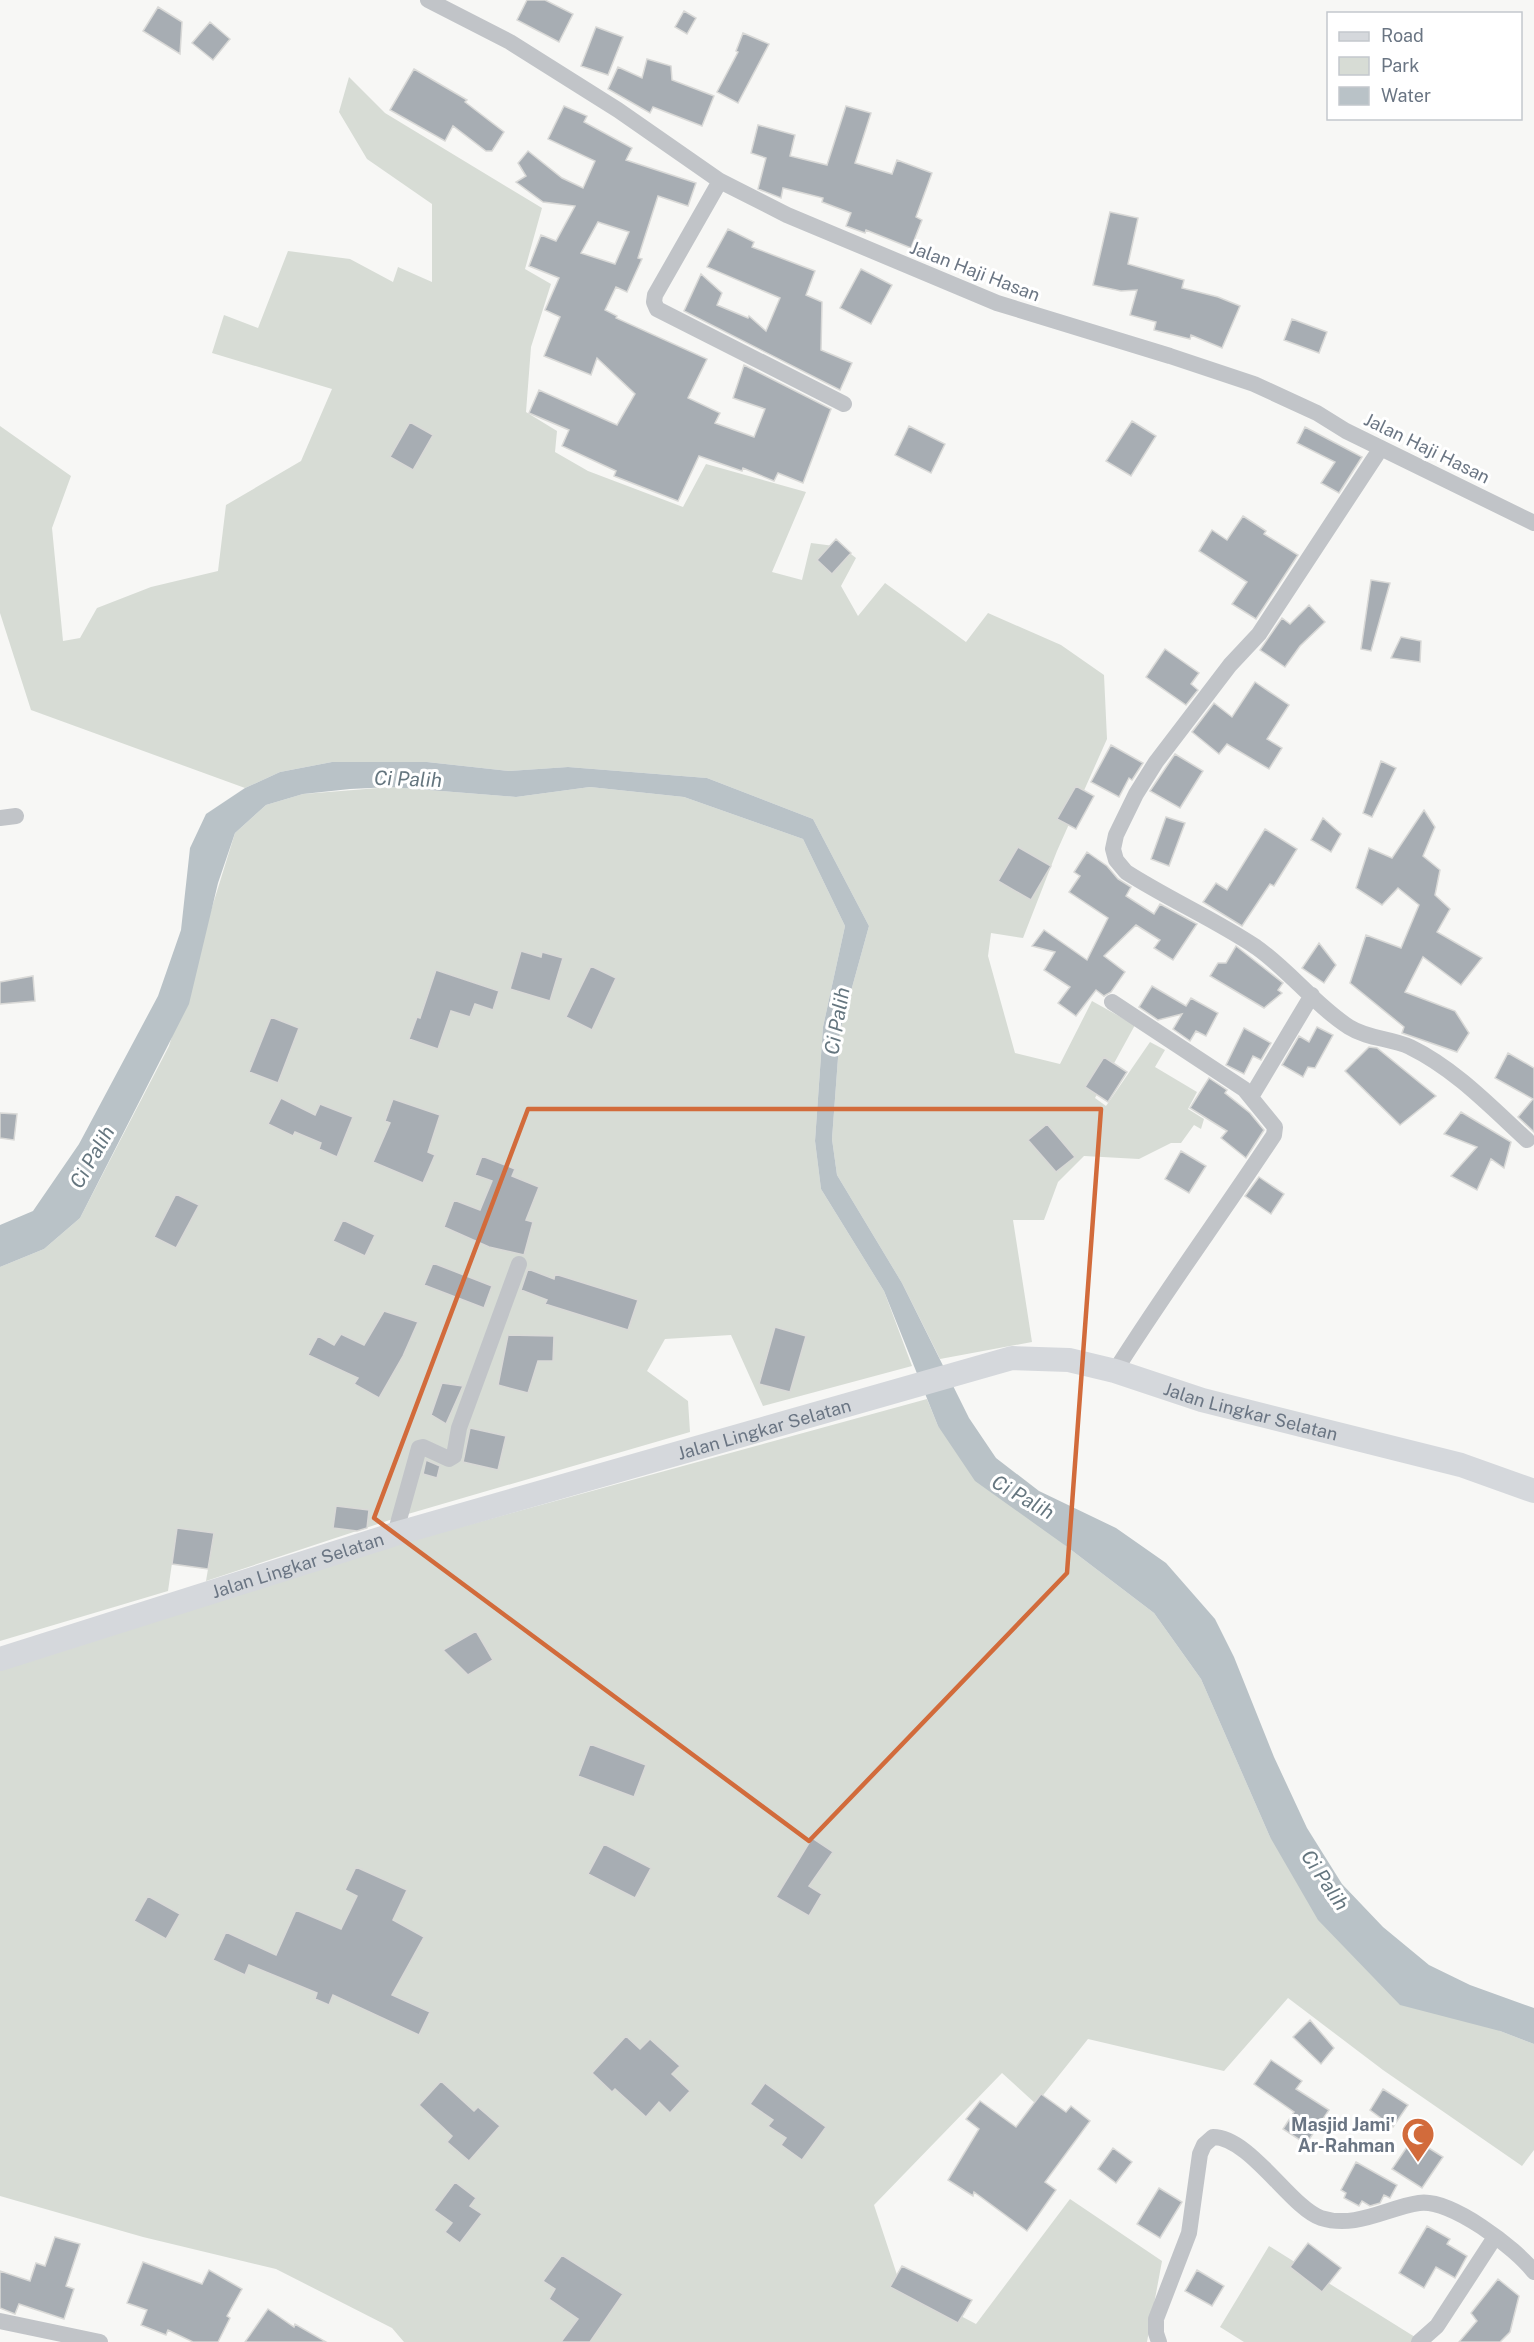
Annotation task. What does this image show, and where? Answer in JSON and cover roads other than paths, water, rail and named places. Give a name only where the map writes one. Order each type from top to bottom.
[{"type":"street","name":"Jalan Haji Hasan","points":[[428,0],[510,42],[618,110],[720,181],[787,215],[997,303],[1254,384],[1317,412],[1381,448],[1534,523]]},
{"type":"street","points":[[720,181],[655,295],[654,302],[657,309],[844,404]]},
{"type":"street","points":[[1381,448],[1259,634],[1230,665],[1156,762],[1136,794],[1116,835],[1113,849],[1116,860],[1126,872],[1255,946],[1290,973],[1328,1012],[1352,1029],[1373,1038],[1408,1046],[1439,1063],[1527,1140]]},
{"type":"street","points":[[1251,1097],[1312,995]]},
{"type":"street","points":[[1112,1002],[1244,1089],[1274,1123],[1274,1135],[1157,1305],[1115,1371]]},
{"type":"street","points":[[395,1534],[419,1448],[423,1447],[448,1459],[454,1456],[459,1428],[519,1264]]},
{"type":"street","name":"Jalan Lingkar Selatan","points":[[0,1659],[395,1534],[1012,1358],[1069,1360],[1115,1371],[1202,1400],[1461,1465],[1534,1491]]},
{"type":"street","points":[[1159,2342],[1156,2333],[1156,2319],[1189,2233],[1200,2154],[1204,2145],[1213,2137],[1230,2142],[1274,2175],[1308,2211],[1319,2217],[1333,2221],[1365,2219],[1405,2206],[1439,2204],[1495,2236],[1534,2272]]},
{"type":"street","points":[[1419,2342],[1437,2326],[1495,2236]]},
{"type":"street","points":[[0,2321],[100,2342]]},
{"type":"water","name":"Ci Palih","points":[[332,762],[427,762],[509,771],[568,767],[707,778],[813,819],[869,926],[840,1031],[832,1139],[837,1175],[902,1283],[969,1418],[996,1458],[1039,1491],[1116,1528],[1166,1563],[1215,1619],[1234,1657],[1274,1757],[1307,1828],[1342,1884],[1383,1927],[1429,1965],[1470,1985],[1534,2008],[1534,2044],[1500,2031],[1400,2005],[1318,1920],[1270,1837],[1201,1679],[1154,1613],[975,1481],[938,1426],[884,1291],[821,1189],[815,1141],[823,1027],[845,926],[803,839],[684,797],[590,787],[516,797],[391,787],[350,789],[303,794],[266,805],[235,833],[218,883],[189,1004],[80,1218],[44,1249],[0,1267],[0,1225],[33,1211],[79,1144],[158,996],[181,930],[190,848],[206,814],[245,788],[280,772]]},
{"type":"place","name":"Masjid Jami' Ar-Rahman","points":[[1418,2163]]}]
